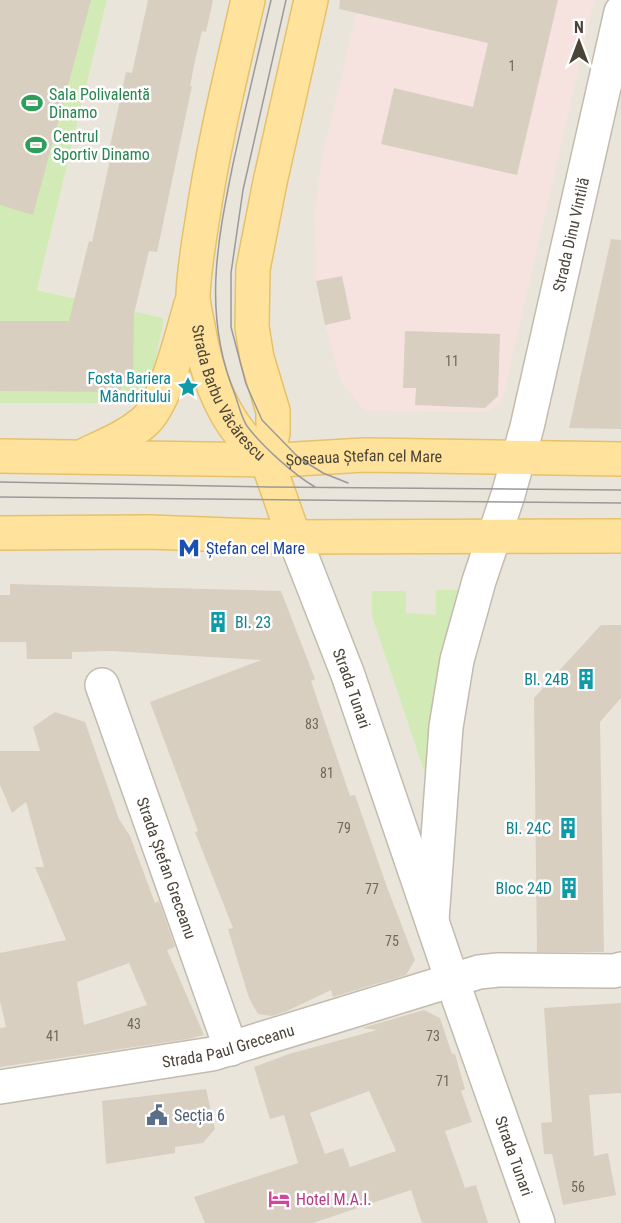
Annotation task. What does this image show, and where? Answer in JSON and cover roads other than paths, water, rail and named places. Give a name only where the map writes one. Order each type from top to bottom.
[{"type":"main road","name":"Strada Barbu Văcărescu","points":[[248,0],[216,136],[201,225],[193,296],[210,378],[223,410],[254,450],[267,460],[273,433],[273,411],[257,358],[252,327],[253,269],[311,0]]},
{"type":"main road","points":[[81,456],[122,438],[146,422],[166,386],[193,296]]},
{"type":"main road","name":"Șoseaua Ștefan cel Mare","points":[[0,456],[267,460],[364,455],[621,459]]},
{"type":"main road","name":"Strada Tunari","points":[[267,460],[294,537]]},
{"type":"main road","points":[[0,533],[150,532],[294,537],[621,536]]},
{"type":"street","name":"Strada Dinu Vintilă","points":[[494,537],[519,457],[621,12]]},
{"type":"street","name":"Strada Tunari","points":[[294,537],[348,675],[538,1223]]},
{"type":"street","name":"Strada Tunari","points":[[432,920],[446,727],[453,680],[474,597],[494,537]]},
{"type":"street","name":"Strada Ștefan Greceanu","points":[[102,685],[231,1049]]},
{"type":"street","name":"Strada Paul Greceanu","points":[[0,1087],[212,1054],[479,972],[498,970],[614,971],[621,969]]},
{"type":"tram line","points":[[271,0],[227,193],[218,250],[216,306],[224,363],[247,426],[278,459],[315,487]]},
{"type":"tram line","points":[[286,0],[243,190],[231,273],[231,327],[246,384],[262,420],[299,458],[323,473],[348,483]]},
{"type":"tram line","points":[[0,482],[621,490]]},
{"type":"tram line","points":[[0,497],[621,503]]},
{"type":"place","name":"Sala Polivalentă Dinamo","points":[[32,103]]},
{"type":"place","name":"Centrul Sportiv Dinamo","points":[[36,145]]},
{"type":"place","name":"Fosta Bariera Mândritului","points":[[188,387]]},
{"type":"place","name":"Ștefan cel Mare","points":[[189,548]]},
{"type":"place","name":"Bl. 23","points":[[218,622]]},
{"type":"place","name":"Bl. 24B","points":[[586,679]]},
{"type":"place","name":"Bl. 24C","points":[[568,828]]},
{"type":"place","name":"Bloc 24D","points":[[569,888]]},
{"type":"place","name":"Secția 6","points":[[157,1115]]},
{"type":"place","name":"Hotel M.A.I.","points":[[279,1199]]}]
